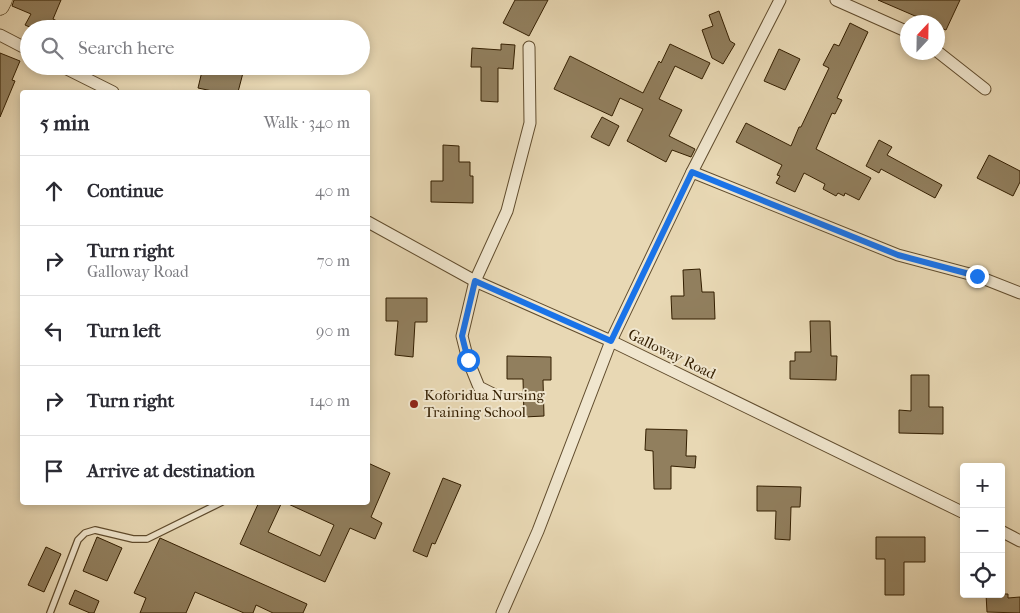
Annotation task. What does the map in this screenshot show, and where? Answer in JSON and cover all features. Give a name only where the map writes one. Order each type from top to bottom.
[{"type":"main road","points":[[0,6],[3,0]]},
{"type":"street","points":[[502,613],[538,531],[611,341],[692,172],[780,0]]},
{"type":"street","points":[[836,0],[900,28]]},
{"type":"street","points":[[0,35],[20,45]]},
{"type":"street","points":[[493,394],[480,387],[468,360],[462,336],[475,281],[507,211],[530,123],[529,47]]},
{"type":"street","points":[[945,58],[985,89]]},
{"type":"street","points":[[79,75],[109,90]]},
{"type":"street","points":[[692,172],[898,255],[977,276],[1020,294]]},
{"type":"street","name":"Galloway Road","points":[[370,223],[475,281],[611,341],[960,511]]},
{"type":"street","points":[[1005,533],[1020,540]]},
{"type":"lane","points":[[50,613],[78,540],[85,533],[95,530],[133,539],[146,539],[216,505]]},
{"type":"building","points":[[14,0],[61,0],[53,19],[55,20],[28,20],[31,14],[12,6]]},
{"type":"building","points":[[515,0],[548,0],[529,36],[503,23]]},
{"type":"building","points":[[878,0],[960,0],[946,30],[945,15],[913,15]]},
{"type":"building","points":[[719,11],[730,41],[735,44],[723,64],[712,58],[702,30],[713,26],[709,15]]},
{"type":"building","points":[[850,23],[868,32],[837,98],[842,100],[835,114],[832,113],[816,149],[871,178],[859,200],[845,193],[844,196],[838,193],[836,196],[823,189],[825,184],[804,173],[795,192],[776,183],[780,176],[777,175],[782,165],[736,142],[746,123],[791,146],[829,68],[823,65],[834,44],[839,46]]},
{"type":"building","points":[[501,44],[515,45],[513,69],[498,68],[498,102],[481,101],[481,67],[471,67],[472,48],[501,50]]},
{"type":"building","points":[[670,44],[710,63],[702,79],[675,66],[659,99],[682,110],[669,136],[695,149],[691,157],[672,150],[666,162],[627,141],[643,109],[620,98],[612,116],[554,89],[570,56],[643,93]]},
{"type":"building","points":[[779,49],[800,59],[785,90],[764,81]]},
{"type":"building","points":[[0,53],[20,61],[12,80],[15,81],[0,117]]},
{"type":"building","points":[[201,75],[242,75],[239,90],[208,90],[198,88]]},
{"type":"building","points":[[602,117],[619,126],[609,146],[591,137]]},
{"type":"building","points":[[879,140],[892,147],[887,155],[942,185],[935,198],[881,169],[879,173],[866,166]]},
{"type":"building","points":[[443,145],[459,146],[459,162],[470,162],[470,176],[473,176],[473,203],[431,202],[431,181],[443,181]]},
{"type":"building","points":[[989,155],[1020,171],[1020,182],[1013,196],[977,178]]},
{"type":"building","points":[[700,269],[702,292],[714,292],[715,319],[672,319],[671,296],[684,296],[683,270]]},
{"type":"building","points":[[386,298],[427,298],[427,322],[415,322],[413,357],[395,355],[398,321],[386,321]]},
{"type":"building","points":[[810,321],[830,321],[831,356],[837,356],[836,380],[790,379],[790,361],[795,361],[795,352],[811,352]]},
{"type":"building","points":[[507,356],[551,357],[551,380],[543,380],[544,416],[524,417],[523,379],[507,379]]},
{"type":"building","points":[[911,375],[929,375],[929,407],[943,407],[943,434],[899,433],[899,410],[911,411]]},
{"type":"building","points":[[646,429],[687,430],[686,456],[696,456],[695,468],[671,466],[671,489],[654,489],[653,451],[645,450]]},
{"type":"building","points":[[370,464],[390,473],[371,517],[382,523],[375,539],[350,528],[325,582],[240,544],[258,505],[281,505],[268,532],[320,556],[334,525],[291,505],[370,505]]},
{"type":"building","points":[[443,478],[461,485],[435,544],[432,543],[427,557],[413,551]]},
{"type":"building","points":[[757,486],[801,487],[800,507],[791,507],[790,540],[775,539],[776,511],[757,511]]},
{"type":"building","points":[[97,537],[122,548],[107,581],[83,571]]},
{"type":"building","points":[[876,537],[925,537],[925,562],[904,562],[904,595],[885,595],[885,559],[876,559]]},
{"type":"building","points":[[160,538],[307,604],[303,613],[273,613],[256,605],[253,613],[244,613],[195,592],[186,613],[140,613],[146,598],[134,593]]},
{"type":"building","points":[[46,547],[61,554],[44,592],[28,585]]},
{"type":"building","points":[[75,590],[99,601],[94,613],[69,604]]},
{"type":"building","points":[[1005,594],[1008,594],[1008,598],[1020,597],[1020,613],[987,612],[986,598],[1005,598]]},
{"type":"place","name":"Koforidua Nursing Training School","points":[[414,404]]},
{"type":"route","points":[[468,360],[462,336],[475,281],[611,341],[692,172],[898,255],[977,276]]}]
